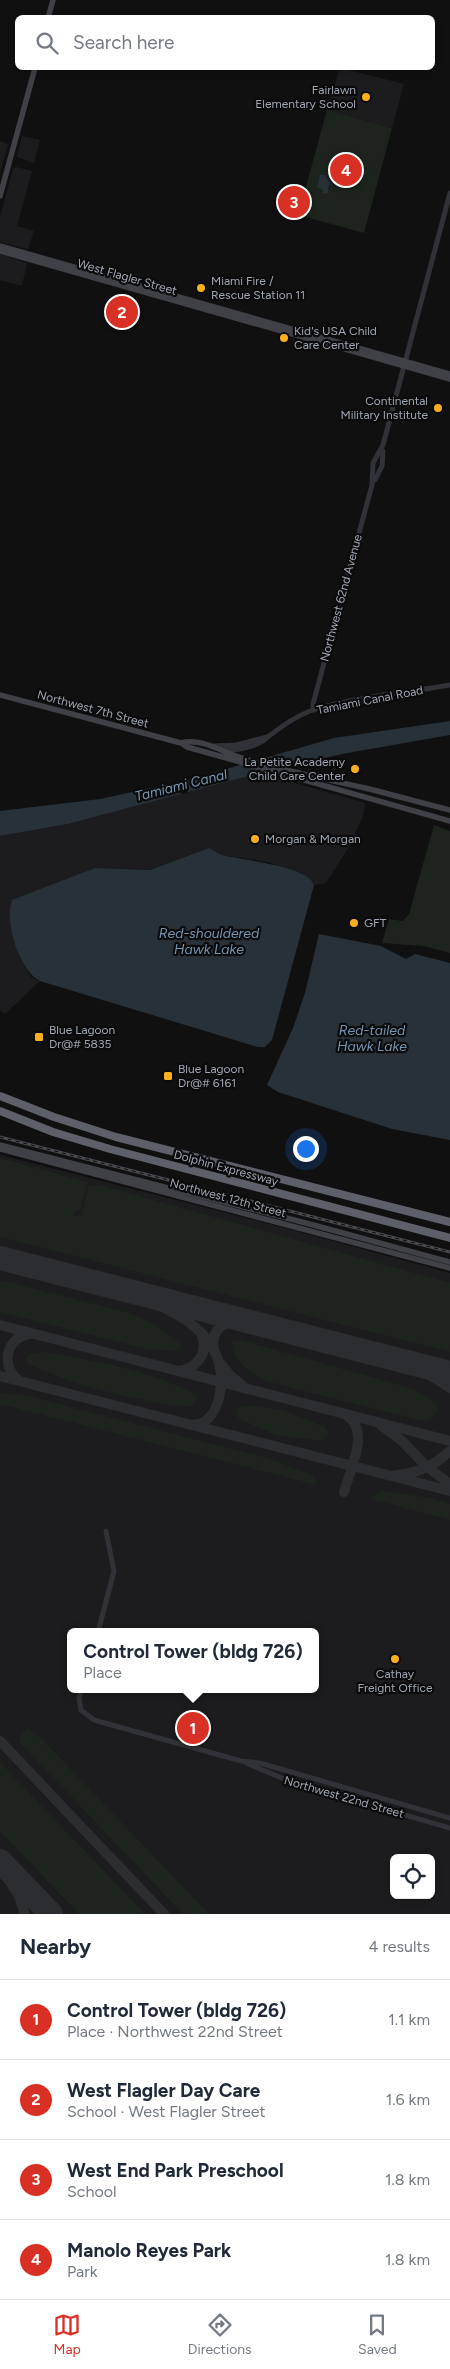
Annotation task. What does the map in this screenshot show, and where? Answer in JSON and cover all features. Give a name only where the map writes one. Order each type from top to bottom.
[{"type":"highway","name":"Dolphin Expressway","points":[[0,1096],[54,1117],[116,1137],[450,1222]]},
{"type":"highway","name":"Dolphin Expressway","points":[[0,1111],[53,1132],[103,1148],[450,1238]]},
{"type":"main road","points":[[49,15],[53,0]]},
{"type":"main road","points":[[0,196],[34,70]]},
{"type":"main road","name":"West Flagler Street","points":[[0,246],[405,363],[450,379]]},
{"type":"main road","name":"West Flagler Street","points":[[0,251],[450,374]]},
{"type":"main road","name":"Northwest 7th Street","points":[[0,695],[182,743],[195,750],[450,821]]},
{"type":"main road","name":"Northwest 7th Street","points":[[182,743],[189,741],[210,746],[250,760],[450,810]]},
{"type":"main road","points":[[195,750],[222,751]]},
{"type":"main road","name":"Northwest 12th Street","points":[[0,1145],[306,1223],[450,1262]]},
{"type":"main road","name":"Northwest 12th Street","points":[[0,1149],[450,1268]]},
{"type":"street","points":[[377,469],[450,193]]},
{"type":"street","points":[[377,469],[382,466],[378,461]]},
{"type":"street","name":"Northwest 62nd Avenue","points":[[314,710],[313,704],[377,469]]},
{"type":"street","name":"Tamiami Canal Road","points":[[222,751],[251,746],[291,720],[314,710],[450,685]]},
{"type":"street","name":"Tamiami Canal Road","points":[[210,746],[236,745],[267,737]]},
{"type":"street","points":[[99,1628],[114,1571],[106,1531]]},
{"type":"street","name":"Northwest 22nd Street","points":[[81,1693],[80,1710],[88,1717],[97,1721],[241,1761],[260,1763],[450,1818]]},
{"type":"street","name":"Northwest 22nd Street","points":[[241,1761],[258,1770],[289,1781],[450,1828]]},
{"type":"shaded area","name":"Fairlawn Elementary School","points":[[339,70],[348,70],[404,84],[392,128],[327,110]]},
{"type":"shaded area","points":[[327,110],[392,128],[364,233],[302,216],[299,212]]},
{"type":"shaded area","points":[[22,136],[40,140],[34,163],[17,157]]},
{"type":"shaded area","points":[[0,141],[8,144],[0,173]]},
{"type":"shaded area","points":[[16,167],[32,171],[17,226],[34,231],[28,249],[0,242],[0,217],[13,169]]},
{"type":"shaded area","points":[[0,254],[27,263],[22,286],[0,280]]},
{"type":"shaded area","points":[[260,773],[365,803],[363,816],[349,847],[326,883],[314,885],[313,881],[268,862],[222,855],[209,848],[150,870],[95,868],[10,907],[20,959],[31,977],[40,981],[5,1014],[0,1011],[0,836],[68,824]]},
{"type":"shaded area","points":[[434,825],[450,831],[450,953],[423,946],[382,943],[389,919],[403,921],[409,914]]},
{"type":"shaded area","points":[[0,1155],[289,1229],[450,1273],[450,1914],[0,1914]]},
{"type":"shaded area","points":[[0,1158],[87,1182],[81,1209],[74,1212],[74,1216],[81,1216],[89,1185],[97,1186],[96,1184],[450,1283],[450,1352],[0,1237]]},
{"type":"shaded area","points":[[0,1280],[130,1313],[151,1322],[181,1343],[179,1351],[146,1349],[0,1312]]},
{"type":"shaded area","points":[[241,1340],[407,1387],[429,1398],[438,1409],[430,1420],[422,1421],[269,1382],[250,1372],[239,1361],[232,1342]]},
{"type":"shaded area","points":[[44,1352],[101,1362],[139,1372],[175,1385],[193,1393],[197,1397],[195,1403],[189,1407],[148,1401],[108,1392],[49,1373],[30,1365],[26,1361],[31,1353]]},
{"type":"shaded area","points":[[0,1392],[32,1397],[268,1458],[312,1475],[317,1481],[316,1485],[0,1404]]},
{"type":"shaded area","points":[[251,1406],[280,1409],[325,1427],[329,1434],[326,1439],[320,1441],[276,1435],[241,1420],[237,1416],[236,1411],[240,1407]]},
{"type":"shaded area","points":[[382,1491],[431,1498],[450,1504],[450,1520],[371,1499]]},
{"type":"shaded area","points":[[27,1728],[44,1741],[209,1914],[183,1914],[21,1744],[19,1738]]},
{"type":"shaded area","points":[[0,1762],[145,1914],[79,1914],[0,1831]]},
{"type":"water","points":[[320,175],[325,175],[330,183],[328,193],[323,194],[322,189],[317,187]]},
{"type":"water","name":"Tamiami Canal","points":[[450,721],[450,735],[342,754],[260,773],[68,824],[0,836],[0,811],[100,799],[188,780],[334,738]]},
{"type":"water","name":"Red-shouldered Hawk Lake","points":[[209,848],[223,855],[287,868],[309,878],[314,885],[272,1040],[265,1047],[258,1047],[40,981],[32,976],[15,945],[10,920],[12,900],[95,868],[150,870]]},
{"type":"water","name":"Red-tailed Hawk Lake","points":[[319,934],[381,946],[406,959],[415,954],[450,963],[450,1140],[392,1129],[278,1092],[267,1085],[293,1028],[305,993]]},
{"type":"pier","points":[[184,778],[188,793],[181,794],[178,779]]},
{"type":"taxiway","points":[[0,1260],[39,1268]]},
{"type":"taxiway","points":[[82,1279],[155,1303],[178,1315],[198,1330],[213,1348],[221,1371],[219,1398],[210,1417],[207,1420],[192,1425]]},
{"type":"taxiway","points":[[214,1351],[213,1342],[215,1334],[224,1325],[237,1321],[253,1322]]},
{"type":"taxiway","points":[[0,1325],[450,1441]]},
{"type":"taxiway","points":[[20,1381],[10,1369],[8,1354],[15,1341],[22,1336],[30,1334]]},
{"type":"taxiway","points":[[179,1371],[191,1367],[200,1359],[203,1349],[202,1337]]},
{"type":"taxiway","points":[[343,1345],[412,1367],[450,1388]]},
{"type":"taxiway","points":[[220,1363],[243,1386]]},
{"type":"taxiway","points":[[0,1376],[450,1491]]},
{"type":"taxiway","points":[[344,1492],[357,1451],[358,1440],[357,1430],[353,1422],[346,1415]]},
{"type":"taxiway","points":[[382,1426],[402,1441],[427,1467],[450,1484]]},
{"type":"taxiway","points":[[395,1475],[425,1468],[438,1461],[450,1451]]},
{"type":"taxiway","points":[[0,1741],[164,1914]]},
{"type":"taxiway","points":[[0,1867],[18,1894],[25,1914]]},
{"type":"runway","points":[[0,1258],[450,1373]]},
{"type":"runway","points":[[0,1861],[51,1914]]},
{"type":"railway","points":[[0,1137],[450,1252]]},
{"type":"place","name":"Fairlawn Elementary School","points":[[366,97]]},
{"type":"place","name":"Manolo Reyes Park","points":[[346,170]]},
{"type":"place","name":"West End Park Preschool","points":[[294,202]]},
{"type":"place","name":"Miami Fire / Rescue Station 11","points":[[201,288]]},
{"type":"place","name":"West Flagler Day Care","points":[[122,312]]},
{"type":"place","name":"Kid's USA Child Care Center","points":[[284,338]]},
{"type":"place","name":"Continental Military Institute","points":[[438,408]]},
{"type":"place","name":"La Petite Academy Child Care Center","points":[[355,769]]},
{"type":"place","name":"Morgan & Morgan","points":[[255,839]]},
{"type":"place","name":"GFT","points":[[354,923]]},
{"type":"place","name":"Blue Lagoon Dr@# 5835","points":[[39,1037]]},
{"type":"place","name":"Blue Lagoon Dr@# 6161","points":[[168,1076]]},
{"type":"place","name":"Cathay Freight Office","points":[[395,1659]]},
{"type":"place","name":"Control Tower (bldg 726)","points":[[193,1728]]}]
